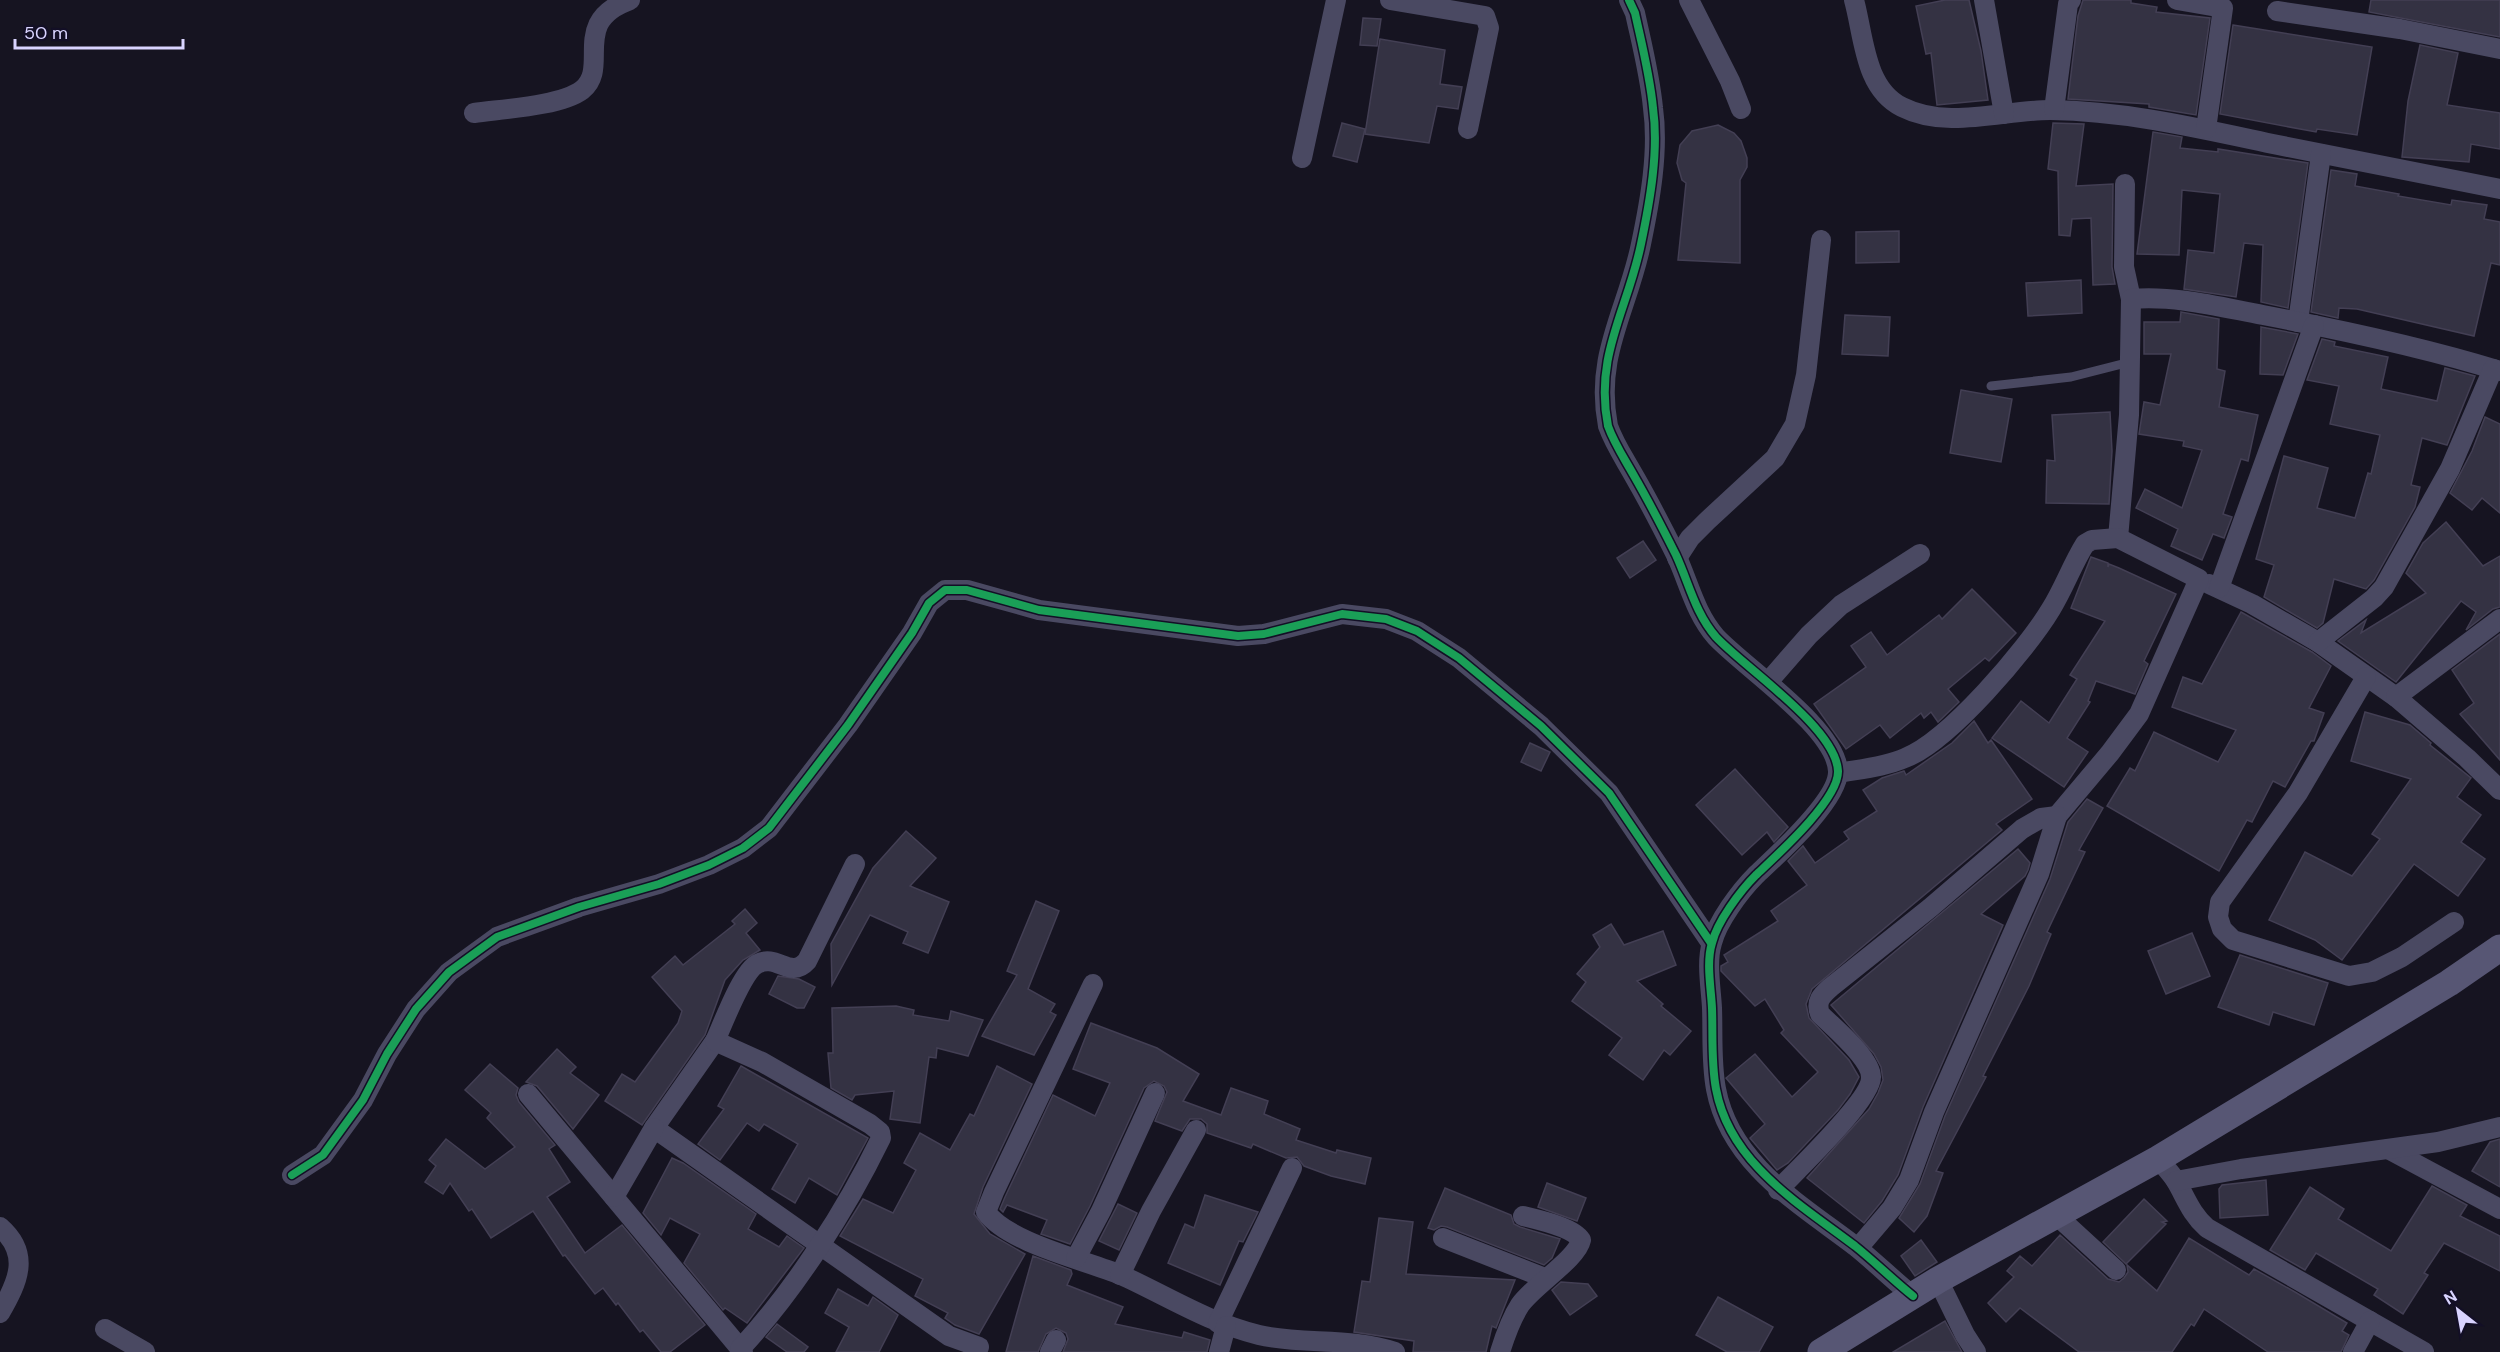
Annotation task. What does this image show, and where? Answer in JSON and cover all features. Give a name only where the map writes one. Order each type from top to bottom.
[{"type":"street","points":[[474,112],[567,98],[584,89],[593,73],[593,36],[601,6],[630,0]]},
{"type":"street","points":[[1302,158],[1336,0]]},
{"type":"street","points":[[1390,0],[1485,16],[1489,28],[1468,129]]},
{"type":"street","points":[[1650,0],[1632,7],[1654,110],[1653,165],[1641,245],[1609,350],[1604,380],[1604,405],[1612,436],[1677,558],[1692,598],[1708,628],[1733,654],[1768,682],[1817,731],[1833,754],[1838,773],[1828,798],[1810,821],[1746,885],[1726,913],[1711,943],[1710,974],[1716,1089],[1728,1125],[1748,1156],[1778,1190],[1858,1248],[1912,1296]]},
{"type":"street","points":[[1689,0],[1730,81],[1741,109]]},
{"type":"street","points":[[1854,0],[1868,60],[1876,81],[1888,99],[1904,108],[1952,118],[2054,110],[2094,111],[2153,118],[2500,189]]},
{"type":"street","points":[[1984,0],[2004,114]]},
{"type":"street","points":[[2054,110],[2068,4],[2071,0]]},
{"type":"street","points":[[2177,0],[2223,8],[2206,129]]},
{"type":"street","points":[[2277,11],[2389,28],[2500,49]]},
{"type":"street","points":[[2219,588],[2306,323],[2321,154]]},
{"type":"street","points":[[2118,538],[2129,415],[2131,362],[2131,299],[2124,267],[2125,184]]},
{"type":"street","points":[[1677,558],[1690,538],[1707,520],[1775,458],[1796,424],[1806,375],[1821,240]]},
{"type":"street","points":[[2131,299],[2150,297],[2175,299],[2306,323],[2496,370],[2450,469],[2384,587],[2374,598],[2319,642]]},
{"type":"street","points":[[1838,773],[1906,758],[1927,745],[1979,698],[2032,639],[2053,607],[2085,544],[2092,540],[2118,538],[2252,604],[2319,642],[2396,698],[2467,758],[2500,790]]},
{"type":"street","points":[[1768,682],[1796,649],[1841,605],[1920,554]]},
{"type":"street","points":[[1858,1248],[1892,1208],[1909,1180],[1934,1112],[2039,874],[2058,816],[2139,714],[2199,579]]},
{"type":"street","points":[[292,1175],[323,1155],[363,1100],[387,1054],[416,1008],[449,972],[468,958],[497,937],[579,907],[659,884],[709,865],[743,848],[769,828],[848,725],[912,633],[929,603],[945,590],[967,590],[1039,610],[1238,636],[1264,634],[1342,614],[1386,619],[1417,632],[1459,658],[1497,688],[1577,759],[1609,793],[1711,943]]},
{"type":"street","points":[[2396,698],[2500,619]]},
{"type":"street","points":[[2366,677],[2298,793],[2220,902],[2218,917],[2222,929],[2233,940],[2259,950],[2349,976],[2372,972],[2402,957],[2454,922]]},
{"type":"street","points":[[1778,1190],[1841,1123],[1869,1088],[1871,1076],[1867,1065],[1820,1014],[1817,1007],[1819,999],[2022,829],[2041,818],[2058,816]]},
{"type":"street","points":[[614,1197],[654,1128],[715,1041],[743,980],[756,964],[767,962],[793,969],[801,968],[807,961],[855,864]]},
{"type":"street","points":[[1821,1352],[1938,1280],[2158,1158],[2448,983],[2500,948]]},
{"type":"street","points":[[1093,984],[986,1212],[992,1220],[1035,1244],[1120,1275],[1222,1325],[1292,1340],[1359,1345],[1395,1352]]},
{"type":"street","points":[[528,1094],[741,1350],[771,1316],[856,1184],[881,1138],[880,1132],[870,1124],[762,1062],[715,1041]]},
{"type":"street","points":[[1076,1258],[1101,1211],[1155,1093]]},
{"type":"street","points":[[2176,1181],[2252,1167],[2438,1142],[2500,1127]]},
{"type":"street","points":[[654,1128],[944,1332],[979,1347]]},
{"type":"street","points":[[1120,1275],[1151,1211],[1196,1130]]},
{"type":"street","points":[[2388,1149],[2500,1209]]},
{"type":"street","points":[[2158,1158],[2176,1181],[2198,1220],[2207,1228],[2424,1352]]},
{"type":"street","points":[[1219,1352],[1222,1325],[1292,1168]]},
{"type":"street","points":[[2055,1214],[2116,1270]]},
{"type":"street","points":[[1500,1352],[1508,1326],[1521,1304],[1579,1247],[1581,1240],[1578,1235],[1570,1231],[1523,1216]]},
{"type":"street","points":[[0,1227],[13,1238],[20,1261],[14,1289],[0,1313]]},
{"type":"street","points":[[1443,1238],[1545,1278]]},
{"type":"street","points":[[1938,1280],[1976,1352]]},
{"type":"street","points":[[2353,1352],[2370,1321]]},
{"type":"street","points":[[105,1329],[145,1352]]},
{"type":"lane","points":[[1991,386],[2071,378],[2131,362]]},
{"type":"building","points":[[1945,0],[1969,0],[1981,51],[1988,100],[1937,105],[1931,53],[1926,54],[1916,6]]},
{"type":"building","points":[[2083,0],[2131,0],[2131,3],[2157,7],[2156,12],[2210,18],[2196,115],[2149,107],[2149,104],[2068,99],[2078,16]]},
{"type":"building","points":[[2371,0],[2500,0],[2500,37],[2369,12]]},
{"type":"building","points":[[1363,18],[1381,19],[1377,46],[1360,45]]},
{"type":"building","points":[[2233,25],[2372,47],[2357,135],[2317,129],[2316,132],[2220,114]]},
{"type":"building","points":[[1380,39],[1445,50],[1440,84],[1462,87],[1458,109],[1437,106],[1429,143],[1365,134]]},
{"type":"building","points":[[2420,45],[2458,53],[2447,105],[2500,113],[2500,149],[2471,144],[2469,162],[2402,157],[2408,101]]},
{"type":"building","points":[[1342,123],[1365,129],[1357,162],[1333,156]]},
{"type":"building","points":[[2053,123],[2084,124],[2076,186],[2113,184],[2112,267],[2115,284],[2093,285],[2091,218],[2072,219],[2070,236],[2059,235],[2058,171],[2048,169]]},
{"type":"building","points":[[1718,125],[1734,133],[1741,141],[1747,158],[1747,167],[1740,180],[1740,263],[1678,260],[1686,183],[1682,180],[1677,163],[1680,145],[1692,131]]},
{"type":"building","points":[[2153,132],[2182,137],[2180,148],[2218,152],[2218,149],[2308,163],[2288,308],[2261,302],[2263,245],[2244,243],[2236,297],[2184,289],[2188,250],[2214,253],[2220,194],[2182,190],[2179,255],[2137,254]]},
{"type":"building","points":[[2331,170],[2357,174],[2355,186],[2399,194],[2398,196],[2451,205],[2452,200],[2487,205],[2484,219],[2500,222],[2500,265],[2491,263],[2474,336],[2357,309],[2339,308],[2338,318],[2311,312]]},
{"type":"building","points":[[1899,231],[1899,262],[1856,263],[1856,232]]},
{"type":"building","points":[[2081,280],[2082,313],[2028,316],[2026,283]]},
{"type":"building","points":[[2181,312],[2219,319],[2217,369],[2225,371],[2219,407],[2258,415],[2248,461],[2241,459],[2223,514],[2232,517],[2224,538],[2213,534],[2202,560],[2171,546],[2178,529],[2136,508],[2145,489],[2182,508],[2202,450],[2183,446],[2184,441],[2139,434],[2144,402],[2160,405],[2171,354],[2144,354],[2144,322],[2180,322]]},
{"type":"building","points":[[1845,315],[1890,317],[1888,356],[1842,354]]},
{"type":"building","points":[[2261,327],[2298,334],[2283,375],[2260,374]]},
{"type":"building","points":[[2322,339],[2335,342],[2334,346],[2388,357],[2381,389],[2437,401],[2445,368],[2475,376],[2447,445],[2422,438],[2411,485],[2420,487],[2415,507],[2374,580],[2366,589],[2334,579],[2323,623],[2317,628],[2264,597],[2274,565],[2256,559],[2284,456],[2328,468],[2317,508],[2355,518],[2368,473],[2371,474],[2380,435],[2330,424],[2339,386],[2307,380]]},
{"type":"building","points":[[1961,390],[2012,399],[2001,462],[1950,453]]},
{"type":"building","points":[[2110,412],[2112,451],[2109,504],[2046,503],[2047,460],[2055,461],[2052,415]]},
{"type":"building","points":[[2485,417],[2500,424],[2500,513],[2482,498],[2472,510],[2450,493],[2472,451]]},
{"type":"building","points":[[2446,522],[2483,566],[2500,556],[2500,607],[2493,609],[2466,630],[2476,612],[2461,601],[2396,682],[2338,641],[2366,620],[2361,633],[2426,593],[2406,573],[2423,543]]},
{"type":"building","points":[[1643,541],[1656,560],[1630,578],[1617,558]]},
{"type":"building","points":[[2091,557],[2108,563],[2108,567],[2109,564],[2176,594],[2144,661],[2148,664],[2135,694],[2096,681],[2088,701],[2090,702],[2067,738],[2088,752],[2064,787],[1992,738],[2021,701],[2049,723],[2077,679],[2070,675],[2105,621],[2071,608]]},
{"type":"building","points":[[1972,589],[2016,633],[1989,661],[1985,658],[1948,689],[1959,702],[1938,722],[1931,712],[1924,718],[1921,713],[1890,738],[1880,725],[1846,749],[1814,704],[1866,667],[1851,646],[1871,632],[1887,655],[1939,615],[1942,619]]},
{"type":"building","points":[[2241,612],[2312,652],[2331,666],[2309,708],[2324,713],[2314,741],[2311,741],[2285,787],[2273,781],[2252,822],[2247,820],[2219,871],[2107,806],[2130,768],[2135,771],[2154,732],[2218,762],[2236,730],[2172,707],[2183,677],[2202,684]]},
{"type":"building","points":[[2500,634],[2500,760],[2460,714],[2474,703],[2452,670]]},
{"type":"building","points":[[2365,712],[2410,725],[2431,743],[2430,745],[2471,778],[2457,797],[2481,815],[2461,842],[2485,859],[2458,896],[2414,864],[2342,960],[2315,940],[2269,920],[2305,852],[2352,876],[2380,839],[2372,834],[2411,779],[2351,761]]},
{"type":"building","points":[[1974,721],[1988,743],[1991,740],[2032,799],[1996,824],[2002,830],[1812,989],[1806,1004],[1809,1018],[1849,1060],[1859,1077],[1838,1110],[1788,1163],[1777,1170],[1750,1138],[1765,1124],[1726,1078],[1755,1054],[1792,1097],[1818,1072],[1781,1033],[1784,1030],[1765,999],[1755,1006],[1721,971],[1721,966],[1728,962],[1724,955],[1778,921],[1771,911],[1807,885],[1788,861],[1803,846],[1815,863],[1849,839],[1844,832],[1877,811],[1863,790],[1882,778],[1904,771],[1906,775],[1952,743]]},
{"type":"building","points":[[1530,743],[1550,752],[1541,771],[1521,762]]},
{"type":"building","points":[[1735,769],[1788,827],[1774,842],[1767,832],[1742,855],[1696,805]]},
{"type":"building","points":[[2087,799],[2103,808],[2079,850],[2085,852],[2047,932],[2051,934],[2029,986],[1983,1076],[1986,1077],[1936,1171],[1943,1173],[1927,1216],[1914,1232],[1899,1218],[1920,1184],[1945,1116],[2050,879],[2068,822]]},
{"type":"building","points":[[906,831],[936,858],[910,886],[949,902],[928,953],[903,943],[908,932],[870,915],[832,985],[831,944],[873,868]]},
{"type":"building","points":[[2018,849],[2030,863],[2028,870],[2025,876],[1981,914],[2003,925],[1923,1107],[1898,1175],[1882,1201],[1864,1223],[1807,1178],[1869,1109],[1883,1080],[1881,1067],[1874,1054],[1831,1005]]},
{"type":"building","points":[[1036,901],[1059,911],[1028,989],[1055,1004],[1050,1012],[1056,1015],[1034,1055],[982,1036],[1017,975],[1007,971]]},
{"type":"building","points":[[745,909],[757,923],[746,933],[760,950],[743,960],[725,980],[705,1035],[642,1125],[605,1101],[622,1074],[635,1082],[678,1023],[682,1011],[652,977],[675,956],[683,965],[735,924],[732,921]]},
{"type":"building","points":[[1611,924],[1624,945],[1663,931],[1676,965],[1637,981],[1663,1004],[1661,1006],[1691,1031],[1670,1055],[1664,1050],[1643,1080],[1609,1055],[1622,1038],[1572,1001],[1586,982],[1577,974],[1600,947],[1593,935]]},
{"type":"building","points":[[2192,933],[2210,976],[2166,994],[2148,951]]},
{"type":"building","points":[[2240,955],[2328,983],[2314,1025],[2273,1012],[2269,1025],[2218,1007]]},
{"type":"building","points":[[778,976],[799,979],[815,987],[804,1008],[797,1008],[769,994]]},
{"type":"building","points":[[896,1006],[914,1010],[913,1015],[949,1021],[951,1011],[983,1020],[968,1056],[937,1048],[936,1058],[929,1057],[920,1123],[890,1119],[894,1091],[855,1095],[852,1100],[831,1088],[828,1053],[833,1053],[832,1008]]},
{"type":"building","points":[[1091,1023],[1157,1048],[1199,1074],[1183,1101],[1221,1115],[1231,1088],[1268,1101],[1264,1114],[1300,1129],[1296,1140],[1336,1153],[1337,1150],[1371,1158],[1365,1184],[1331,1176],[1304,1166],[1297,1157],[1286,1158],[1253,1144],[1251,1148],[1207,1133],[1207,1124],[1201,1119],[1190,1119],[1182,1131],[1155,1121],[1167,1092],[1164,1086],[1154,1081],[1144,1088],[1070,1244],[1041,1234],[1047,1220],[1007,1205],[1003,1212],[1000,1209],[1005,1197],[1053,1095],[1095,1116],[1110,1083],[1073,1069]]},
{"type":"building","points":[[557,1049],[576,1067],[570,1073],[599,1095],[573,1129],[537,1086],[526,1082]]},
{"type":"building","points":[[490,1064],[518,1088],[516,1095],[519,1102],[555,1145],[549,1149],[570,1182],[547,1197],[585,1253],[622,1225],[705,1325],[670,1352],[661,1352],[643,1330],[640,1332],[618,1303],[616,1305],[603,1288],[595,1294],[565,1255],[563,1256],[533,1211],[491,1238],[472,1209],[469,1211],[450,1183],[443,1194],[425,1182],[436,1166],[429,1160],[446,1139],[485,1169],[515,1147],[487,1118],[491,1113],[465,1090]]},
{"type":"building","points":[[741,1066],[868,1138],[837,1195],[809,1178],[795,1203],[772,1189],[798,1144],[764,1124],[759,1131],[747,1123],[720,1160],[698,1144],[724,1109],[718,1106]]},
{"type":"building","points":[[997,1066],[1032,1084],[983,1187],[974,1214],[990,1234],[1025,1254],[979,1334],[955,1325],[945,1318],[948,1313],[915,1296],[923,1279],[840,1236],[863,1199],[893,1213],[916,1170],[904,1163],[920,1133],[950,1150],[970,1114],[974,1116]]},
{"type":"building","points":[[2500,1139],[2500,1187],[2472,1171],[2490,1142]]},
{"type":"building","points":[[672,1158],[683,1163],[756,1214],[748,1229],[779,1247],[787,1236],[804,1248],[747,1323],[725,1308],[723,1310],[684,1263],[700,1234],[670,1218],[661,1235],[643,1213]]},
{"type":"building","points":[[2266,1180],[2268,1215],[2220,1218],[2219,1189],[2222,1185]]},
{"type":"building","points":[[1547,1183],[1586,1198],[1577,1221],[1538,1207]]},
{"type":"building","points":[[2432,1186],[2467,1205],[2460,1216],[2500,1236],[2500,1271],[2444,1243],[2424,1273],[2428,1275],[2403,1314],[2374,1295],[2378,1289],[2316,1253],[2305,1270],[2270,1250],[2310,1187],[2344,1209],[2338,1219],[2391,1251]]},
{"type":"building","points":[[1445,1188],[1511,1215],[1514,1224],[1520,1227],[1560,1239],[1552,1258],[1544,1265],[1447,1227],[1441,1226],[1434,1230],[1428,1228]]},
{"type":"building","points":[[1205,1195],[1258,1212],[1243,1242],[1239,1241],[1220,1285],[1168,1263],[1185,1224],[1194,1228]]},
{"type":"building","points":[[2144,1199],[2167,1221],[2162,1222],[2166,1224],[2126,1264],[2103,1242]]},
{"type":"building","points":[[1118,1204],[1137,1213],[1119,1250],[1099,1241]]},
{"type":"building","points":[[1379,1218],[1413,1222],[1406,1274],[1515,1280],[1496,1328],[1492,1326],[1486,1352],[1413,1352],[1414,1341],[1354,1332],[1362,1281],[1370,1282]]},
{"type":"building","points":[[2060,1235],[2108,1279],[2119,1282],[2128,1272],[2127,1265],[2157,1291],[2189,1238],[2249,1275],[2254,1269],[2347,1323],[2342,1331],[2349,1335],[2341,1352],[2268,1352],[2204,1309],[2194,1326],[2191,1324],[2172,1352],[2079,1352],[2020,1308],[2006,1322],[1988,1303],[2014,1277],[2007,1271],[2020,1256],[2032,1266]]},
{"type":"building","points":[[1921,1240],[1937,1262],[1915,1276],[1901,1256]]},
{"type":"building","points":[[1033,1256],[1071,1270],[1072,1274],[1067,1285],[1123,1307],[1115,1324],[1182,1338],[1184,1332],[1210,1340],[1207,1352],[1063,1352],[1068,1339],[1066,1333],[1056,1328],[1046,1334],[1038,1352],[1006,1352]]},
{"type":"building","points":[[1561,1282],[1588,1284],[1597,1296],[1570,1315],[1552,1290]]},
{"type":"building","points":[[838,1289],[868,1306],[873,1297],[898,1315],[879,1352],[836,1352],[849,1327],[825,1313]]},
{"type":"building","points":[[1718,1297],[1773,1327],[1759,1352],[1727,1352],[1696,1335]]},
{"type":"building","points":[[1945,1321],[1962,1352],[1893,1352]]},
{"type":"building","points":[[777,1324],[808,1347],[804,1352],[787,1352],[766,1337]]},
{"type":"cycle path","points":[[1629,0],[1635,13],[1646,60],[1655,124],[1655,141],[1650,193],[1641,244],[1614,333],[1605,377],[1608,426],[1676,555],[1709,628],[1729,650],[1806,718],[1822,736],[1833,754],[1838,771],[1836,783],[1818,812],[1743,889],[1724,916],[1715,935],[1710,950],[1709,967],[1716,1089],[1724,1116],[1736,1139],[1770,1180],[1855,1246],[1913,1296]]},
{"type":"cycle path","points":[[292,1175],[323,1155],[363,1100],[387,1054],[416,1009],[449,972],[497,937],[579,907],[659,884],[709,865],[743,848],[769,828],[848,725],[912,633],[929,603],[945,590],[967,590],[1039,610],[1238,636],[1264,634],[1342,614],[1386,619],[1417,631],[1459,658],[1541,726],[1609,793],[1711,943]]}]
